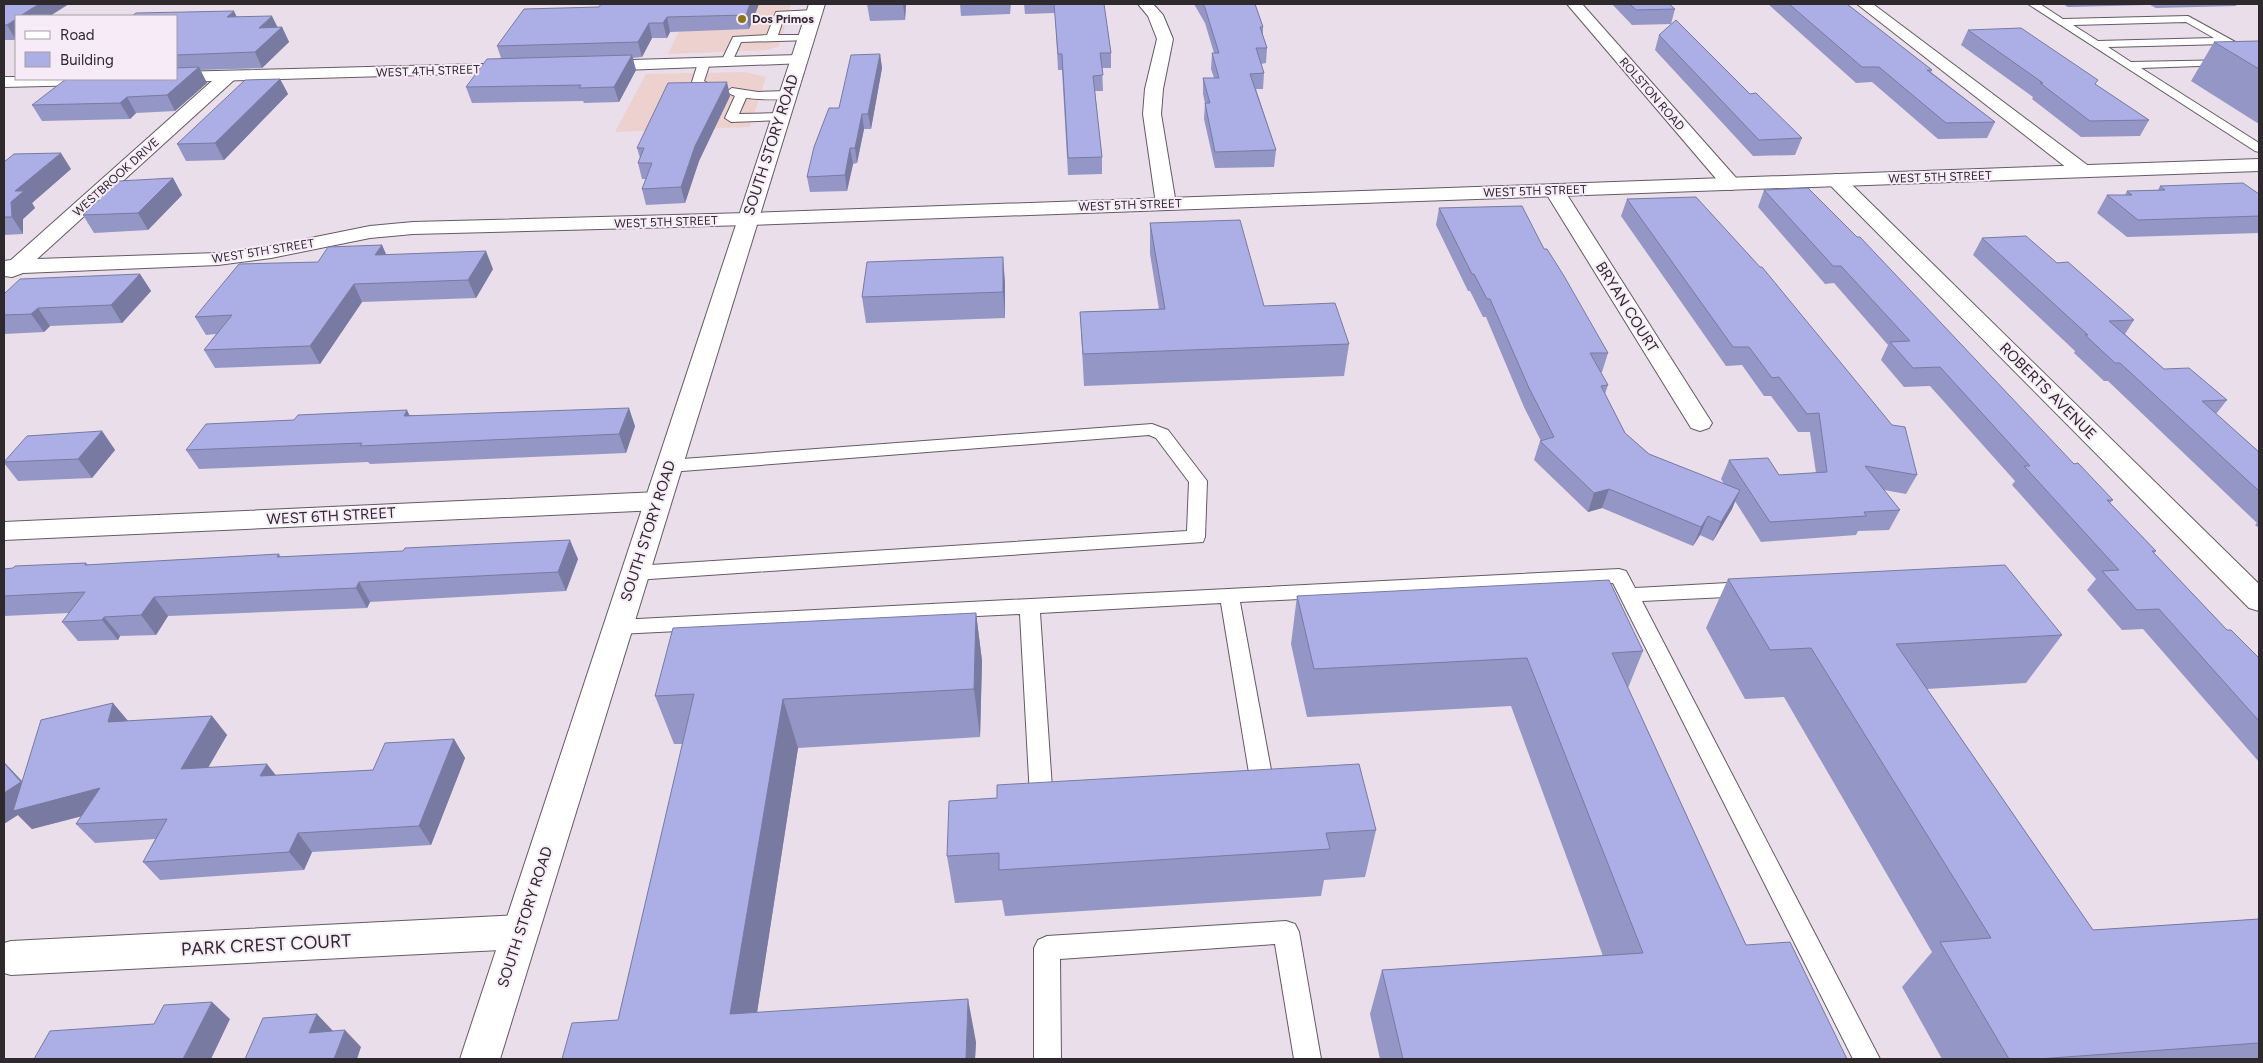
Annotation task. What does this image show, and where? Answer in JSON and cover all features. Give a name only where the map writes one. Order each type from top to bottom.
[{"type":"street","points":[[1145,4],[1155,15],[1165,39],[1154,89],[1152,114],[1166,204]]},
{"type":"street","name":"ROLSTON ROAD","points":[[1574,4],[1731,184]]},
{"type":"street","points":[[1864,4],[2083,171]]},
{"type":"street","points":[[585,66],[727,62],[809,29]]},
{"type":"street","name":"SOUTH STORY ROAD","points":[[480,1059],[809,29]]},
{"type":"street","name":"WEST 4TH STREET","points":[[178,77],[535,68]]},
{"type":"street","name":"WESTBROOK DRIVE","points":[[8,271],[228,76]]},
{"type":"street","points":[[4,82],[87,80]]},
{"type":"street","name":"WEST 5TH STREET","points":[[8,271],[218,259],[271,252],[370,232],[413,228],[747,219],[2259,165]]},
{"type":"street","name":"ROBERTS AVENUE","points":[[1836,180],[2259,601]]},
{"type":"street","name":"BRYAN COURT","points":[[1554,190],[1700,423]]},
{"type":"street","name":"WEST 6TH STREET","points":[[4,531],[658,501]]},
{"type":"street","name":"PARK CREST COURT","points":[[11,958],[521,932]]},
{"type":"lane","points":[[2033,4],[2259,148]]},
{"type":"lane","points":[[771,38],[780,14],[809,29]]},
{"type":"lane","points":[[2061,22],[2188,19],[2259,60]]},
{"type":"lane","points":[[727,62],[737,39],[771,38],[809,29]]},
{"type":"lane","points":[[2097,44],[2226,41]]},
{"type":"lane","points":[[2129,65],[2259,60]]},
{"type":"lane","points":[[704,63],[698,82],[710,88]]},
{"type":"lane","points":[[737,93],[758,96],[784,106],[731,118],[737,93]]},
{"type":"lane","points":[[635,573],[1196,537],[1198,481],[1162,434],[1152,429],[669,466]]},
{"type":"lane","points":[[618,627],[1619,576],[1867,1059]]},
{"type":"lane","points":[[1629,595],[1766,588]]},
{"type":"lane","points":[[1229,595],[1263,786],[1234,788]]},
{"type":"lane","points":[[1030,606],[1041,797],[1070,796]]},
{"type":"lane","points":[[1047,1059],[1047,948],[1286,932],[1308,1059]]},
{"type":"shaded area","points":[[692,4],[791,4],[779,46],[768,50],[668,54]]},
{"type":"shaded area","points":[[745,72],[766,77],[750,127],[615,132],[646,74]]},
{"type":"building","points":[[4,4],[39,4],[22,15],[15,15],[15,20],[4,25]]},
{"type":"building","points":[[601,4],[750,4],[746,15],[667,17],[663,23],[649,23],[638,42],[497,46],[524,9],[599,7]]},
{"type":"building","points":[[1054,4],[1104,4],[1111,53],[1100,53],[1103,75],[1093,76],[1102,157],[1068,158],[1062,54],[1058,54]]},
{"type":"building","points":[[1203,4],[1255,4],[1263,27],[1260,27],[1267,48],[1256,48],[1264,73],[1250,74],[1276,150],[1215,152],[1205,103],[1210,103],[1203,78],[1219,78],[1212,53],[1219,53]]},
{"type":"building","points":[[1630,4],[1669,4],[1675,9],[1636,10]]},
{"type":"building","points":[[1789,4],[1847,4],[1932,70],[1927,70],[1995,122],[1946,123],[1879,67],[1862,67]]},
{"type":"building","points":[[234,11],[227,17],[272,16],[259,28],[282,27],[255,52],[178,55],[178,15],[133,15],[136,13]]},
{"type":"building","points":[[1676,20],[1750,94],[1756,93],[1802,138],[1759,140],[1659,35]]},
{"type":"building","points":[[2021,28],[2098,80],[2095,84],[2149,120],[2090,121],[2040,83],[2043,83],[1968,30]]},
{"type":"building","points":[[2259,41],[2259,69],[2214,42]]},
{"type":"building","points":[[880,54],[868,114],[862,114],[855,148],[850,148],[845,175],[807,177],[814,147],[829,108],[839,108],[851,55]]},
{"type":"building","points":[[632,55],[614,87],[579,88],[581,85],[466,87],[487,59]]},
{"type":"building","points":[[199,67],[167,95],[127,97],[120,103],[32,105],[65,80],[178,80],[178,68]]},
{"type":"building","points":[[280,79],[215,143],[177,144],[245,80]]},
{"type":"building","points":[[727,82],[695,146],[681,187],[642,189],[652,163],[638,163],[644,148],[637,148],[668,83]]},
{"type":"building","points":[[61,153],[15,191],[24,191],[11,202],[12,217],[4,217],[4,162],[14,154]]},
{"type":"building","points":[[173,178],[138,213],[83,215],[119,181]]},
{"type":"building","points":[[2243,183],[2259,194],[2259,216],[2138,220],[2107,195],[2132,195],[2127,191],[2165,190],[2160,186]]},
{"type":"building","points":[[1808,188],[1857,237],[1860,237],[2074,464],[2078,463],[2113,500],[2107,500],[2156,551],[2152,551],[2227,630],[2231,630],[2259,658],[2259,721],[2159,609],[2137,610],[2102,571],[2119,570],[2024,466],[2030,466],[1940,367],[1913,368],[1890,342],[1910,341],[1841,266],[1833,266],[1764,190]]},
{"type":"building","points":[[1696,197],[1762,267],[1892,425],[1905,427],[1917,475],[1865,466],[1900,510],[1864,512],[1866,516],[1770,522],[1729,460],[1768,458],[1779,475],[1827,472],[1819,413],[1807,414],[1779,377],[1772,378],[1749,347],[1733,347],[1627,199]]},
{"type":"building","points":[[1522,206],[1544,249],[1547,249],[1564,276],[1608,353],[1590,353],[1608,385],[1601,386],[1625,433],[1649,454],[1740,490],[1721,522],[1708,516],[1701,527],[1609,489],[1594,493],[1540,441],[1554,437],[1529,388],[1490,299],[1487,299],[1474,274],[1472,274],[1439,208]]},
{"type":"building","points":[[1240,220],[1264,306],[1335,303],[1349,344],[1083,354],[1080,312],[1165,309],[1150,223]]},
{"type":"building","points":[[2026,236],[2057,263],[2068,262],[2134,320],[2109,321],[2164,369],[2189,368],[2227,400],[2202,401],[2259,452],[2259,491],[2120,363],[2115,363],[2085,335],[2088,335],[1982,238]]},
{"type":"building","points":[[382,245],[375,255],[486,251],[468,280],[354,284],[310,346],[204,350],[232,315],[195,317],[239,264],[318,262],[328,247]]},
{"type":"building","points":[[1003,257],[1003,292],[862,297],[867,262]]},
{"type":"building","points":[[140,274],[111,305],[38,308],[31,314],[4,315],[4,294],[20,279]]},
{"type":"building","points":[[629,408],[619,434],[360,446],[362,443],[186,450],[206,424],[294,420],[298,415],[407,410],[404,416]]},
{"type":"building","points":[[102,431],[78,459],[4,462],[27,436]]},
{"type":"building","points":[[570,540],[558,572],[359,582],[356,588],[154,597],[141,615],[104,617],[102,620],[62,622],[85,592],[4,596],[4,569],[15,566],[86,563],[85,565],[279,554],[277,557],[403,551],[405,548]]},
{"type":"building","points":[[2005,565],[2062,635],[1896,644],[2093,930],[2259,919],[2259,1043],[2038,1059],[2009,1059],[1940,942],[1991,938],[1811,648],[1770,650],[1728,579]]},
{"type":"building","points":[[1609,580],[1643,651],[1612,653],[1746,945],[1790,942],[1847,1059],[1403,1059],[1382,970],[1643,953],[1527,658],[1314,669],[1297,596]]},
{"type":"building","points":[[976,613],[974,689],[783,699],[730,1014],[968,999],[966,1059],[562,1059],[572,1023],[618,1020],[694,694],[655,696],[673,628]]},
{"type":"building","points":[[113,703],[108,722],[212,716],[181,769],[267,764],[260,776],[373,770],[385,743],[454,739],[419,826],[298,833],[289,852],[143,862],[167,819],[76,824],[100,788],[13,811],[41,720]]},
{"type":"building","points":[[4,763],[21,782],[4,793]]},
{"type":"building","points":[[1359,764],[1376,830],[1326,833],[1330,849],[999,870],[999,853],[947,856],[949,801],[997,798],[997,785]]},
{"type":"building","points":[[212,1002],[183,1059],[34,1059],[50,1031],[154,1024],[164,1005]]},
{"type":"building","points":[[317,1014],[309,1033],[345,1030],[334,1059],[245,1059],[263,1018]]},
{"type":"place","name":"Dos Primos","points":[[742,19]]}]
